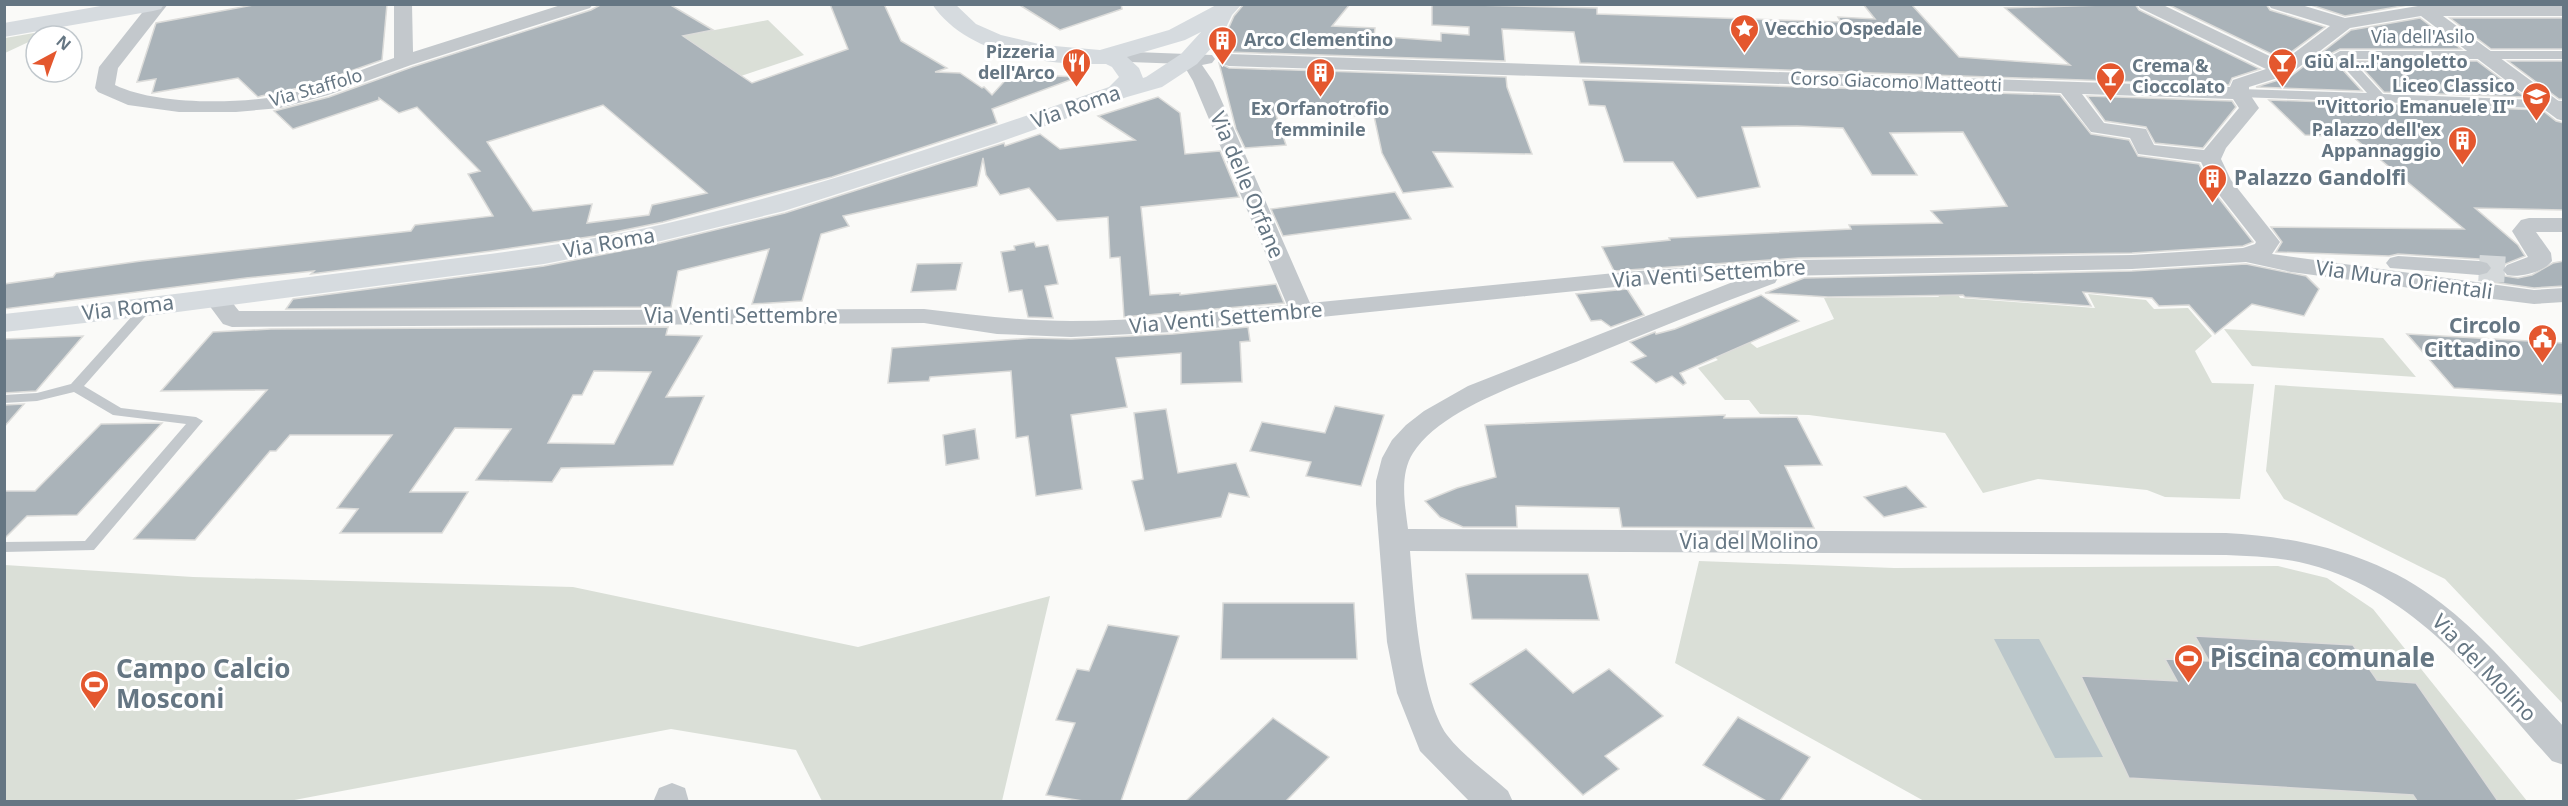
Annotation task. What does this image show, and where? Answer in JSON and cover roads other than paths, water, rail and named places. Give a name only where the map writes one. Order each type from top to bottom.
[{"type":"main road","points":[[4,19],[96,4]]},
{"type":"main road","points":[[4,30],[153,4]]},
{"type":"main road","points":[[943,4],[977,34],[995,40],[1043,51],[1106,57],[1120,62],[1131,73],[1131,78],[1118,92]]},
{"type":"main road","points":[[1106,57],[1177,35],[1227,9]]},
{"type":"main road","name":"Via Roma","points":[[4,323],[147,307],[544,255],[661,233],[774,205],[988,138],[1154,81],[1189,59],[1214,31],[1227,9]]},
{"type":"street","name":"Via Staffolo","points":[[159,4],[109,67],[105,88],[128,99],[179,106],[236,106],[280,102],[321,91],[404,61],[584,4]]},
{"type":"street","points":[[403,4],[404,61]]},
{"type":"street","points":[[2146,4],[2283,70]]},
{"type":"street","points":[[2277,4],[2343,24],[2424,10],[2564,11]]},
{"type":"street","points":[[2424,10],[2483,56],[2559,108]]},
{"type":"street","points":[[2211,157],[2217,146],[2249,108],[2239,93],[2240,84],[2283,70],[2343,24]]},
{"type":"street","name":"Via dell'Asilo","points":[[2379,98],[2340,55],[2564,56]]},
{"type":"street","name":"Corso Giacomo Matteotti","points":[[1106,57],[2239,93],[2559,108]]},
{"type":"street","name":"Via delle Orfane","points":[[1189,59],[1203,81],[1302,312]]},
{"type":"street","points":[[2067,88],[2098,128],[2139,133],[2145,150],[2211,157]]},
{"type":"street","points":[[2211,157],[2221,182],[2268,242],[2288,252],[2312,258],[2479,268]]},
{"type":"street","points":[[2515,270],[2540,261],[2539,253],[2524,231],[2529,225],[2564,225]]},
{"type":"street","points":[[2246,255],[2264,249],[2268,242]]},
{"type":"street","name":"Via Venti Settembre","points":[[216,297],[232,319],[924,316],[997,326],[1071,329],[1173,324],[1625,279],[1798,267],[2132,262],[2246,255]]},
{"type":"street","name":"Via Mura Orientali","points":[[2246,255],[2291,265],[2524,296],[2564,295]]},
{"type":"street","points":[[1495,801],[1433,743],[1412,685],[1400,619],[1390,471],[1402,447],[1429,420],[1472,396],[1690,305],[1798,267]]},
{"type":"street","name":"Via del Molino","points":[[1394,540],[2214,544],[2281,548],[2344,565],[2392,586],[2430,612],[2480,660],[2564,752]]},
{"type":"lane","points":[[4,399],[37,397],[76,387],[147,307]]},
{"type":"lane","points":[[4,547],[89,546],[196,421],[118,412],[76,387]]},
{"type":"tunnel","points":[[2479,268],[2515,270]]},
{"type":"place","name":"Vecchio Ospedale","points":[[1744,54]]},
{"type":"place","name":"Arco Clementino","points":[[1223,66]]},
{"type":"place","name":"Pizzeria dell'Arco","points":[[1076,88]]},
{"type":"place","name":"Giù al...l'angoletto","points":[[2283,88]]},
{"type":"place","name":"Ex Orfanotrofio femminile","points":[[1320,98]]},
{"type":"place","name":"Crema & Cioccolato","points":[[2111,102]]},
{"type":"place","name":"Liceo Classico \"Vittorio Emanuele II\"","points":[[2536,122]]},
{"type":"place","name":"Palazzo dell'ex Appannaggio","points":[[2462,166]]},
{"type":"place","name":"Palazzo Gandolfi","points":[[2213,204]]},
{"type":"place","name":"Circolo Cittadino","points":[[2542,364]]},
{"type":"place","name":"Piscina comunale","points":[[2189,684]]},
{"type":"place","name":"Campo Calcio Mosconi","points":[[95,710]]}]
